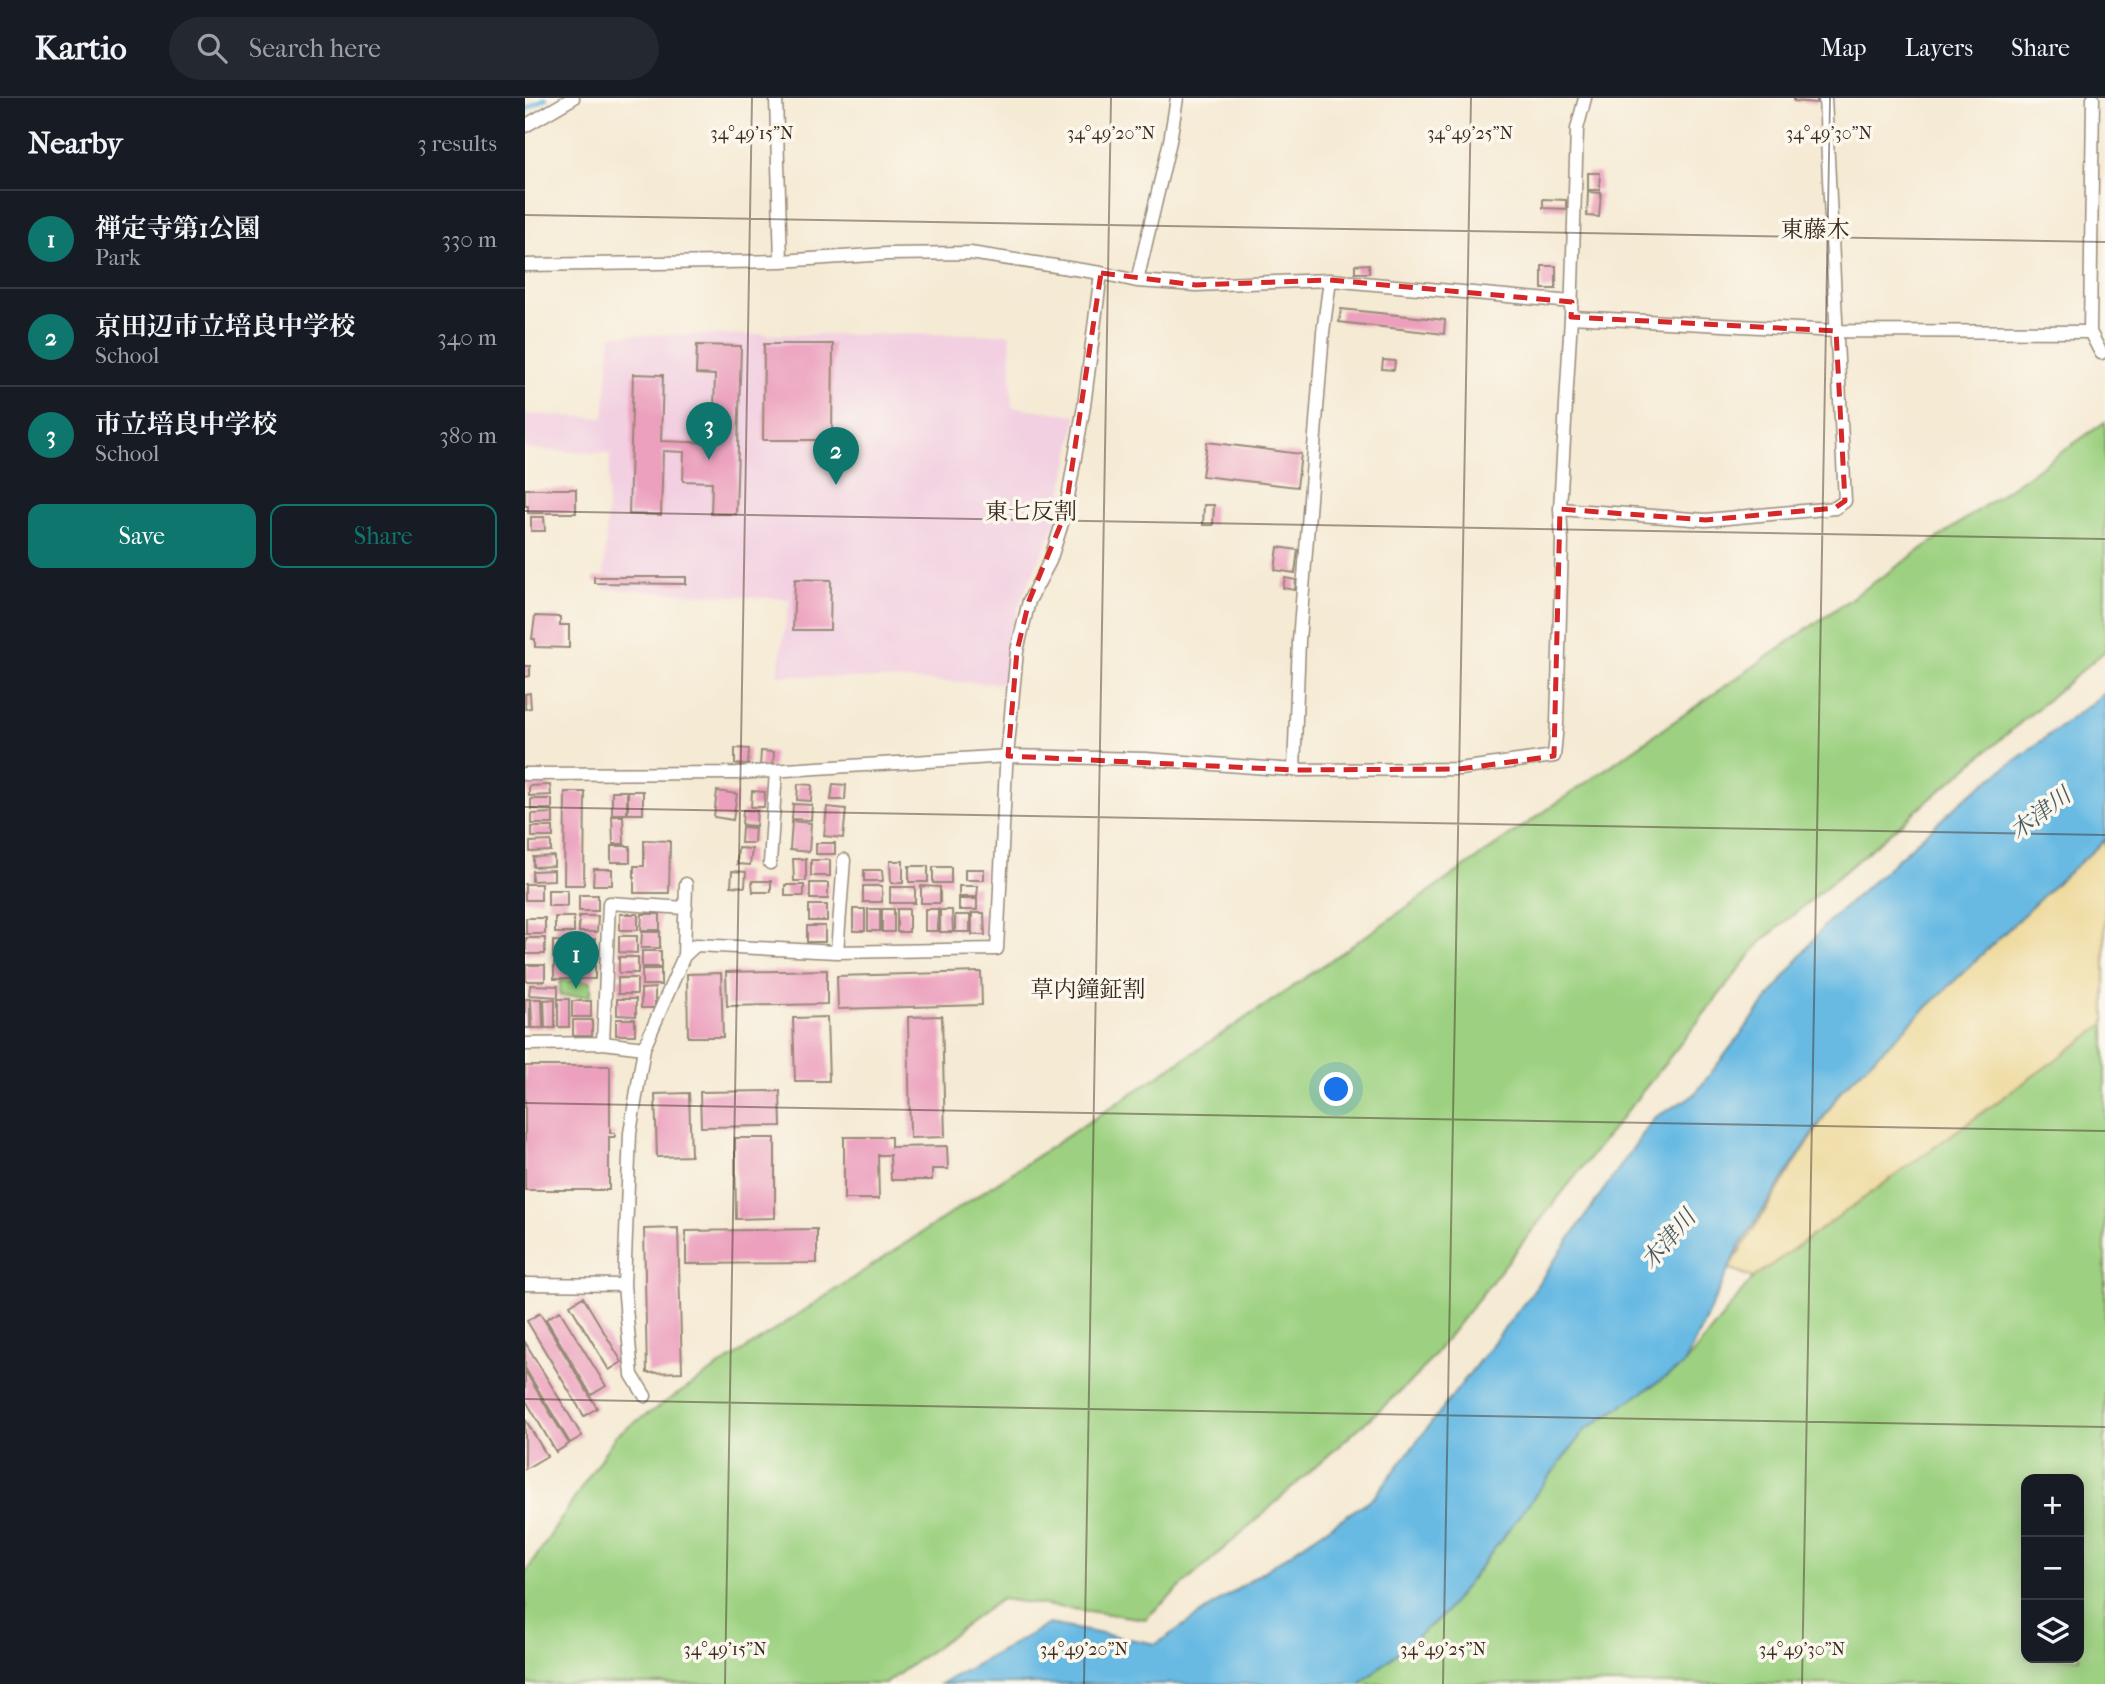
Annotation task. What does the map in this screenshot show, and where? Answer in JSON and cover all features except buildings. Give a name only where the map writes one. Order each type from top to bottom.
[{"type":"street","points":[[525,126],[573,98]]},
{"type":"street","points":[[776,98],[781,261]]},
{"type":"street","points":[[1137,281],[1170,141],[1177,98]]},
{"type":"street","points":[[525,774],[737,773],[1008,756],[1146,759],[1294,769],[1459,769],[1554,756],[1562,541],[1560,509],[1572,302],[1577,130],[1585,98]]},
{"type":"street","points":[[1560,509],[1706,520],[1835,508],[1845,501],[1825,98]]},
{"type":"street","points":[[2093,98],[2090,332],[2101,353]]},
{"type":"street","points":[[525,265],[781,261],[887,254],[969,253],[1137,281],[1196,285],[1330,279],[1572,302]]},
{"type":"street","points":[[684,956],[696,945],[837,952],[997,948],[1017,651],[1029,601],[1050,561],[1065,514],[1084,406],[1101,273]]},
{"type":"street","points":[[1294,769],[1299,641],[1323,332],[1330,279]]},
{"type":"street","points":[[1571,317],[1836,331],[2090,332]]},
{"type":"street","points":[[770,863],[776,771]]},
{"type":"street","points":[[837,952],[844,860]]},
{"type":"street","points":[[645,1396],[632,1375],[624,1285],[630,1133],[644,1048],[684,956],[686,884]]},
{"type":"street","points":[[603,1043],[609,902],[686,908]]},
{"type":"street","points":[[525,1044],[603,1043],[644,1048]]},
{"type":"street","points":[[525,1284],[624,1285]]},
{"type":"highlighted area","points":[[1101,273],[1196,285],[1330,280],[1572,302],[1571,317],[1836,331],[1845,501],[1835,508],[1706,520],[1560,509],[1554,756],[1459,769],[1294,770],[1008,756],[1017,651],[1029,601],[1065,514]]},
{"type":"shaded area","points":[[1010,334],[1012,407],[1077,415],[1058,517],[1018,607],[1004,684],[777,675],[790,599],[603,589],[610,454],[525,449],[525,414],[604,418],[611,335]]},
{"type":"green space","points":[[2105,422],[2105,651],[1761,942],[1417,1376],[1145,1619],[1001,1599],[885,1684],[525,1684],[525,1574],[616,1435],[1282,994]]},
{"type":"green space","points":[[560,981],[591,981],[591,996],[560,996]]},
{"type":"green space","points":[[2105,1024],[2105,1684],[1360,1684],[1445,1613],[1585,1430],[1684,1365],[1753,1278]]},
{"type":"sand","points":[[2105,840],[2105,1024],[1753,1278],[1729,1268],[1842,1089],[2050,889]]},
{"type":"water","name":"木津川","points":[[2105,693],[2105,840],[2050,889],[1842,1089],[1739,1247],[1684,1365],[1585,1430],[1445,1613],[1360,1684],[941,1684],[1049,1624],[1156,1644],[1374,1497],[1531,1294],[1654,1118],[1694,1095],[1824,926],[1965,798]]},
{"type":"waterway","points":[[525,110],[546,98]]},
{"type":"place","name":"市立培良中学校","points":[[709,460]]},
{"type":"place","name":"京田辺市立培良中学校","points":[[836,485]]},
{"type":"place","name":"禅定寺第1公園","points":[[576,989]]},
{"type":"district","name":"東藤木","points":[[1815,229]]},
{"type":"district","name":"東七反割","points":[[1031,511]]},
{"type":"district","name":"草内鐘鉦割","points":[[1088,989]]}]
